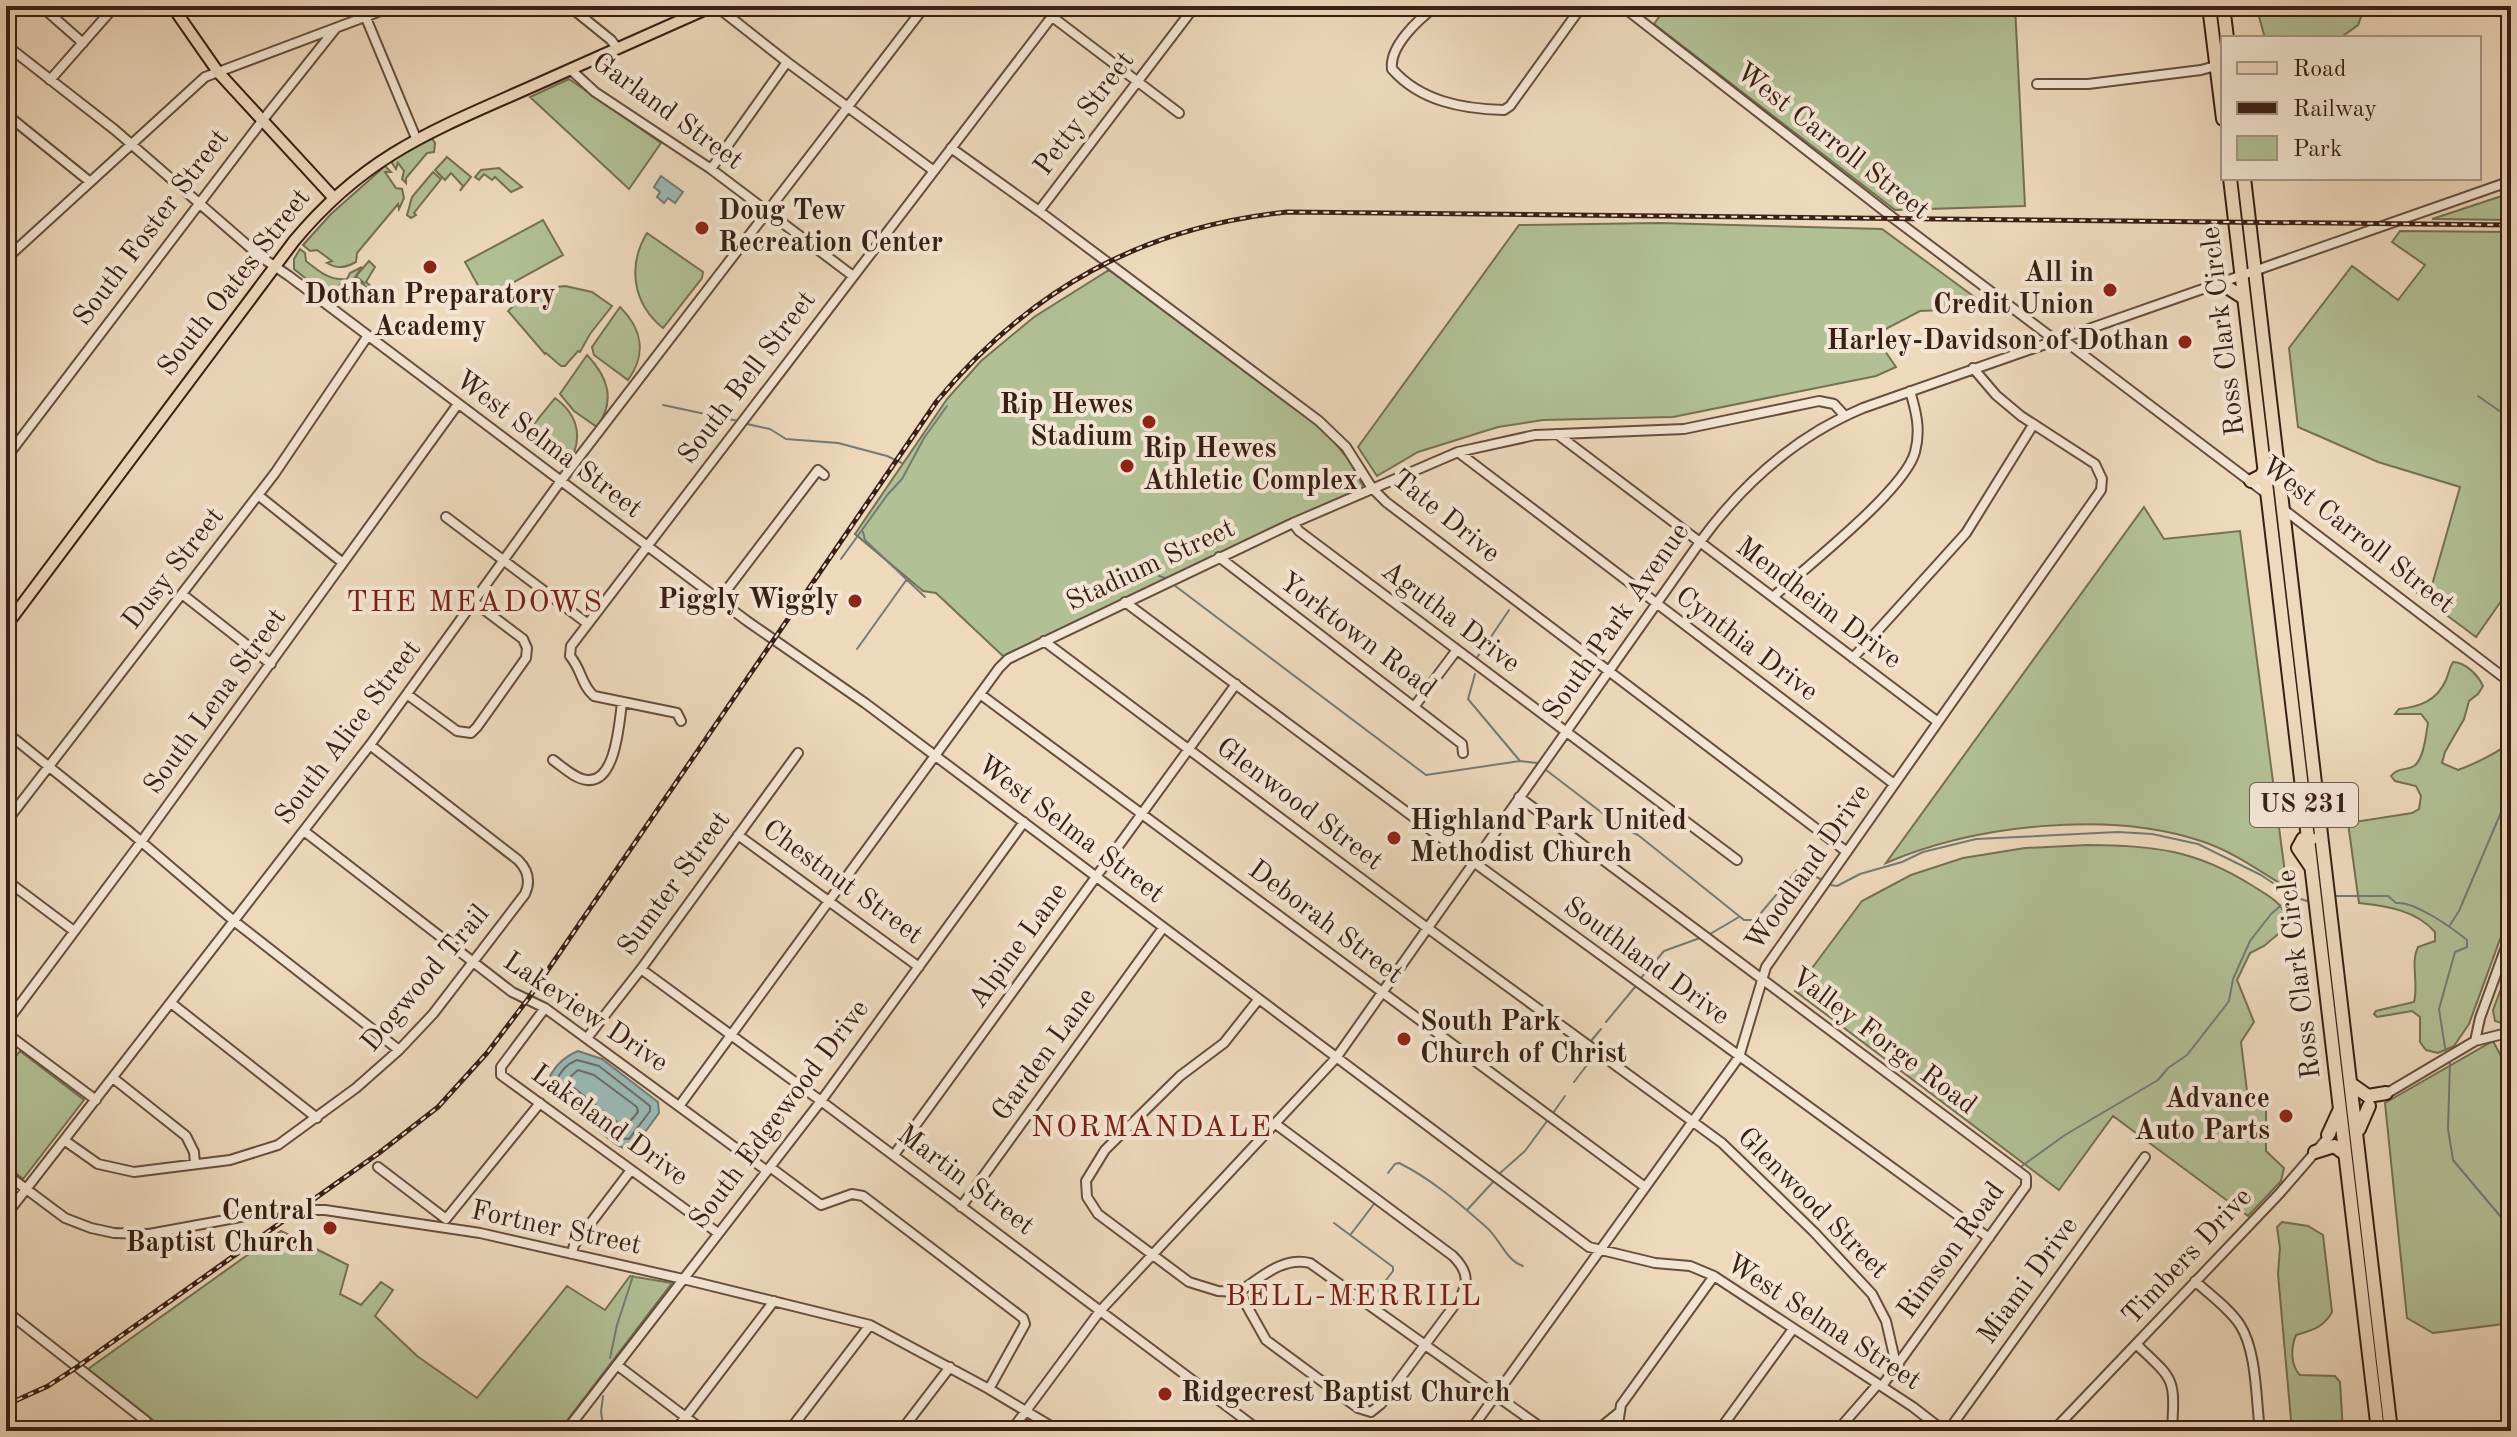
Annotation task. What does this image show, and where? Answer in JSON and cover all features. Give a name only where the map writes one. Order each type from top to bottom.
[{"type":"highway","points":[[2209,6],[2220,64]]},
{"type":"highway","points":[[2223,6],[2227,36]]},
{"type":"highway","name":"Ross Clark Circle","points":[[2230,180],[2361,1290],[2374,1336],[2391,1431]]},
{"type":"highway","name":"Ross Clark Circle","points":[[2244,180],[2376,1299],[2374,1336],[2378,1431]]},
{"type":"highway","points":[[2219,282],[2244,298]]},
{"type":"highway","points":[[2249,340],[2263,339]]},
{"type":"highway","points":[[2259,426],[2273,425]]},
{"type":"highway","points":[[2251,481],[2264,471]]},
{"type":"highway","points":[[2296,741],[2310,739]]},
{"type":"highway","points":[[2308,839],[2323,849]]},
{"type":"highway","points":[[2351,1084],[2368,1096],[2386,1093]]},
{"type":"highway","points":[[2357,1136],[2360,1121],[2369,1106]]},
{"type":"highway","points":[[2328,1135],[2340,1108]]},
{"type":"highway","points":[[2315,1152],[2329,1146],[2345,1154]]},
{"type":"highway","points":[[2361,1290],[2376,1299]]},
{"type":"main road","points":[[172,6],[218,72],[333,197]]},
{"type":"main road","name":"South Oates Street","points":[[6,626],[275,266],[333,197],[365,170],[416,138],[714,6]]},
{"type":"street","points":[[41,6],[83,43]]},
{"type":"street","points":[[50,80],[115,6]]},
{"type":"street","points":[[361,6],[416,138]]},
{"type":"street","points":[[6,259],[194,84],[218,72],[394,6]]},
{"type":"street","name":"Garland Street","points":[[569,6],[617,48]]},
{"type":"street","points":[[714,6],[934,171]]},
{"type":"street","name":"South Alice Street","points":[[6,1215],[370,745],[560,482],[925,6]]},
{"type":"street","points":[[1038,6],[1179,113]]},
{"type":"street","name":"South Bell Street","points":[[622,703],[597,699],[589,693],[579,665],[570,656],[571,646],[1060,6]]},
{"type":"street","name":"Petty Street","points":[[1039,211],[1195,6]]},
{"type":"street","points":[[1436,6],[1396,49],[1392,69],[1417,92],[1429,98],[1504,110],[1510,106],[1582,6]]},
{"type":"street","name":"West Carroll Street","points":[[1622,6],[1892,217],[2251,481],[2283,509],[2511,683]]},
{"type":"street","name":"South Foster Street","points":[[6,458],[336,28]]},
{"type":"street","name":"West Selma Street","points":[[6,45],[130,143],[261,257],[647,547],[1024,822],[1589,1247],[1655,1263],[1690,1266],[1714,1276],[1946,1431]]},
{"type":"street","points":[[711,169],[787,62]]},
{"type":"street","points":[[2037,84],[2088,84],[2201,70],[2220,64]]},
{"type":"street","name":"Garland Street","points":[[570,69],[616,107],[711,169],[853,276]]},
{"type":"street","points":[[6,114],[89,181]]},
{"type":"street","name":"Tate Drive","points":[[951,148],[1330,429],[1351,453],[1372,488],[1386,502],[1847,852]]},
{"type":"street","name":"South Park Avenue","points":[[1011,1431],[1100,1311],[1277,1125],[1336,1058],[1700,542],[1737,495],[1768,466],[1794,446],[1845,416],[1910,391],[2511,181]]},
{"type":"street","name":"Dusy Street","points":[[6,822],[258,495],[367,337]]},
{"type":"street","name":"Woodland Drive","points":[[1470,1431],[1739,1057],[1761,977],[2101,490],[2102,479],[2095,464],[2033,425],[2005,403],[1973,368]]},
{"type":"street","points":[[1773,597],[1906,474],[1913,460],[1918,435],[1910,391]]},
{"type":"street","name":"Stadium Street","points":[[680,1105],[1005,662],[1219,557],[1458,452],[1557,433],[1664,432],[1819,401],[1837,405],[1845,416]]},
{"type":"street","name":"South Lena Street","points":[[6,1023],[458,404]]},
{"type":"street","points":[[1853,658],[1966,533],[2033,425]]},
{"type":"street","name":"Mendheim Drive","points":[[1557,433],[1938,722]]},
{"type":"street","name":"Cynthia Drive","points":[[1458,452],[1894,784]]},
{"type":"street","points":[[719,600],[818,470],[824,475]]},
{"type":"street","points":[[258,495],[343,563]]},
{"type":"street","points":[[446,517],[588,624]]},
{"type":"street","name":"Agutha Drive","points":[[1293,523],[1299,531],[1456,651],[1737,860]]},
{"type":"street","name":"Yorktown Road","points":[[1219,557],[1462,744],[1463,753]]},
{"type":"street","points":[[182,594],[271,664]]},
{"type":"street","points":[[408,695],[459,732],[471,733],[477,727],[528,651],[523,639],[474,602]]},
{"type":"street","name":"Southland Drive","points":[[1125,602],[1739,1057],[1989,1238]]},
{"type":"street","name":"Glenwood Street","points":[[1044,641],[1741,1159],[1864,1285],[1882,1311],[1895,1360],[1899,1364]]},
{"type":"street","points":[[1414,707],[1456,651]]},
{"type":"street","name":"Alpine Lane","points":[[894,1155],[1236,684]]},
{"type":"street","name":"Deborah Street","points":[[980,694],[1645,1187]]},
{"type":"street","points":[[553,760],[583,779],[594,779],[603,774],[611,763],[622,703],[677,713],[681,721]]},
{"type":"street","points":[[6,732],[234,921],[399,1050]]},
{"type":"street","name":"Dogwood Trail","points":[[64,1140],[86,1157],[112,1169],[145,1172],[263,1152],[278,1145],[356,1088],[433,1014],[525,894],[529,882],[526,870],[518,860],[370,745]]},
{"type":"street","name":"Sumter Street","points":[[587,1038],[798,753]]},
{"type":"street","name":"Valley Forge Road","points":[[1519,797],[2027,1180]]},
{"type":"street","name":"South Edgewood Drive","points":[[566,1431],[821,1101],[1024,822]]},
{"type":"street","name":"Lakeview Drive","points":[[304,831],[515,994],[545,1008],[821,1205],[852,1194],[863,1196],[1023,1318],[1025,1324],[989,1389]]},
{"type":"street","name":"Chestnut Street","points":[[738,835],[919,967]]},
{"type":"street","points":[[6,880],[74,931]]},
{"type":"street","name":"Garden Lane","points":[[961,1207],[1163,928]]},
{"type":"street","points":[[2475,1041],[2480,1018],[2511,933]]},
{"type":"street","name":"Martin Street","points":[[641,969],[1260,1431]]},
{"type":"street","points":[[1258,1000],[1224,1043],[1170,1085],[1105,1150],[1089,1174],[1086,1190],[1094,1208],[1194,1284],[1218,1291],[1239,1292],[1283,1264],[1296,1261],[1310,1263],[1546,1431]]},
{"type":"street","points":[[171,1003],[317,1118]]},
{"type":"street","name":"Lakeland Drive","points":[[545,1008],[500,1071],[503,1076],[718,1233]]},
{"type":"street","points":[[2340,1108],[2354,1115],[2475,1041],[2511,1032]]},
{"type":"street","points":[[6,1033],[96,1100]]},
{"type":"street","points":[[113,1078],[186,1136],[194,1152],[195,1164]]},
{"type":"street","points":[[378,1167],[446,1223],[540,1103]]},
{"type":"street","points":[[1239,1292],[1266,1340],[1364,1411],[1371,1412],[1378,1408],[1463,1293],[1467,1275],[1460,1263],[1277,1125]]},
{"type":"street","points":[[2342,1128],[2349,1129],[2357,1136]]},
{"type":"street","name":"Timbers Drive","points":[[2053,1431],[2328,1135],[2342,1128]]},
{"type":"street","name":"Miami Drive","points":[[1946,1431],[2145,1157]]},
{"type":"street","points":[[572,1254],[574,1245],[631,1170]]},
{"type":"street","name":"Fortner Street","points":[[6,1174],[54,1212],[78,1224],[127,1235],[149,1234],[232,1217],[292,1209],[325,1210],[446,1223],[774,1301],[870,1325],[950,1367],[1059,1431]]},
{"type":"street","name":"Rimson Road","points":[[1837,1431],[1899,1364],[2026,1186],[2027,1180]]},
{"type":"street","points":[[1596,1431],[1619,1412],[1714,1276]]},
{"type":"street","points":[[2195,1281],[2235,1319],[2245,1334],[2250,1350],[2260,1431]]},
{"type":"street","points":[[675,1431],[774,1301]]},
{"type":"street","points":[[6,1311],[146,1421],[138,1431]]},
{"type":"street","points":[[789,1431],[870,1325]]},
{"type":"street","points":[[1719,1431],[1793,1329]]},
{"type":"street","points":[[2136,1344],[2170,1378],[2174,1391],[2172,1431]]},
{"type":"street","points":[[617,1365],[704,1431]]},
{"type":"street","points":[[901,1431],[950,1367]]},
{"type":"street","points":[[1617,1431],[1619,1412]]},
{"type":"green space","points":[[1667,6],[2015,6],[2025,206],[1895,210],[1654,24]]},
{"type":"green space","points":[[2256,6],[2365,6],[2358,25],[2343,36],[2264,36]]},
{"type":"green space","points":[[569,79],[661,143],[629,189],[530,97]]},
{"type":"green space","points":[[431,137],[435,143],[434,152],[427,153],[406,178],[406,183],[402,179],[404,171],[398,163],[396,169],[393,158]]},
{"type":"green space","points":[[447,157],[471,177],[460,191],[463,186],[451,173],[445,180],[435,170]]},
{"type":"green space","points":[[385,166],[391,172],[385,172],[396,188],[402,189],[404,198],[399,209],[398,204],[357,253],[356,262],[345,267],[334,266],[327,263],[332,261],[317,250],[310,251],[303,245],[331,214]]},
{"type":"green space","points":[[499,168],[522,187],[511,192],[495,177],[492,180],[484,174],[479,180],[475,177],[481,170]]},
{"type":"green space","points":[[433,172],[441,179],[411,218],[407,215],[412,197]]},
{"type":"green space","points":[[2511,193],[2511,220],[2432,219]]},
{"type":"green space","points":[[543,220],[563,255],[485,298],[465,262]]},
{"type":"green space","points":[[1659,223],[1882,229],[1980,301],[1963,309],[1920,311],[1874,335],[1896,367],[1876,376],[1673,417],[1543,420],[1498,427],[1418,452],[1377,476],[1358,447],[1519,225]]},
{"type":"green space","points":[[2400,231],[2511,232],[2511,587],[2476,637],[2393,575],[2399,572],[2432,585],[2460,487],[2378,462],[2298,427],[2289,348],[2352,266],[2398,300],[2425,265],[2392,242]]},
{"type":"green space","points":[[647,233],[703,272],[702,278],[663,328],[645,308],[636,284],[637,258]]},
{"type":"green space","points":[[300,249],[305,253],[306,261],[335,278],[347,279],[350,273],[362,267],[355,277],[365,284],[356,276],[369,261],[375,267],[366,282],[373,288],[372,291],[357,280],[354,283],[343,281],[330,298],[294,269],[294,259]]},
{"type":"green space","name":"Rip Hewes Athletic Complex","points":[[1109,270],[1326,432],[1349,460],[1364,488],[1004,657],[936,593],[923,591],[855,534],[947,399],[981,361],[1034,317]]},
{"type":"green space","points":[[565,286],[592,292],[612,306],[580,352],[561,366],[545,354],[508,311],[534,293]]},
{"type":"green space","points":[[620,307],[633,324],[640,351],[628,380],[594,355],[592,347]]},
{"type":"green space","points":[[587,355],[600,372],[607,389],[606,407],[597,427],[574,411],[560,394]]},
{"type":"green space","points":[[555,398],[570,413],[577,430],[575,448],[566,467],[526,439],[525,435]]},
{"type":"green space","points":[[2144,507],[2164,539],[2240,531],[2287,888],[2212,845],[2164,831],[2125,826],[2084,824],[2000,831],[1960,839],[1886,863]]},
{"type":"green space","points":[[2453,662],[2471,670],[2483,686],[2469,701],[2464,719],[2442,763],[2458,770],[2511,741],[2511,909],[2469,1024],[2454,1046],[2438,1053],[2426,1050],[2420,1042],[2420,1017],[2412,1011],[2377,1017],[2374,1014],[2414,1002],[2416,953],[2418,947],[2435,941],[2435,932],[2410,914],[2359,903],[2348,823],[2412,813],[2419,809],[2421,796],[2416,786],[2395,781],[2391,776],[2417,763],[2428,723],[2421,714],[2395,714],[2399,709],[2414,707],[2438,693]]},
{"type":"green space","points":[[2088,845],[2174,852],[2212,864],[2271,898],[2280,905],[2290,924],[2264,946],[2250,953],[2237,980],[2254,1022],[2241,1042],[2248,1099],[2266,1100],[2266,1151],[2284,1168],[2281,1181],[2248,1216],[2113,1116],[2059,1190],[1795,991],[1862,901],[1911,875],[1963,858],[2025,848]]},
{"type":"green space","points":[[2511,962],[2511,1026],[2495,1021],[2493,1010]]},
{"type":"green space","points":[[2493,1041],[2511,1075],[2511,1323],[2433,1333],[2407,1318],[2385,1103]]},
{"type":"green space","points":[[20,1051],[84,1100],[23,1179],[6,1165],[6,1069]]},
{"type":"green space","points":[[2282,1222],[2308,1226],[2323,1235],[2332,1312],[2317,1327],[2296,1335],[2292,1356],[2300,1375],[2335,1376],[2340,1382],[2343,1431],[2292,1431],[2278,1274],[2280,1248],[2277,1227]]},
{"type":"green space","points":[[281,1231],[348,1265],[340,1294],[361,1305],[381,1282],[393,1290],[375,1316],[417,1356],[477,1398],[567,1286],[605,1310],[630,1276],[672,1283],[559,1431],[167,1431],[88,1369]]},
{"type":"water","points":[[661,176],[683,192],[675,203],[668,198],[664,203],[657,197],[660,192],[654,187]]},
{"type":"water","points":[[578,1051],[602,1059],[658,1102],[659,1113],[634,1147],[627,1150],[617,1145],[552,1094],[547,1082],[553,1072],[563,1060]]},
{"type":"waterway","points":[[2319,9],[2324,6]]},
{"type":"waterway","points":[[2478,396],[2511,419]]},
{"type":"waterway","points":[[663,405],[738,421]]},
{"type":"waterway","points":[[841,559],[902,479],[924,438],[947,406]]},
{"type":"waterway","points":[[747,424],[770,429],[786,439],[838,443],[902,463]]},
{"type":"waterway","points":[[863,532],[865,540],[925,597]]},
{"type":"waterway","points":[[1159,576],[1165,578]]},
{"type":"waterway","points":[[857,649],[907,579]]},
{"type":"waterway","points":[[1174,585],[1426,775],[1520,761],[1537,763]]},
{"type":"waterway","points":[[1476,659],[1509,610]]},
{"type":"waterway","points":[[1475,674],[1468,699],[1520,761]]},
{"type":"waterway","points":[[1546,770],[1618,825],[1638,835],[1744,920],[1755,920],[1797,870],[1802,869],[1822,880]]},
{"type":"waterway","points":[[2450,925],[2511,796]]},
{"type":"waterway","points":[[1830,885],[1837,886],[1860,874],[1902,862],[1923,852],[1976,839],[2118,832],[2152,834],[2198,844],[2261,875],[2292,896],[2307,901]]},
{"type":"waterway","points":[[2022,1166],[2065,1135],[2158,1080],[2168,1068],[2187,1055],[2229,1001],[2233,979],[2250,941],[2271,914],[2292,896]]},
{"type":"waterway","points":[[2336,896],[2388,896],[2396,903],[2413,906],[2433,916],[2467,940],[2467,947],[2455,952],[2439,1009],[2446,1054]]},
{"type":"waterway","points":[[1710,934],[1739,917]]},
{"type":"waterway","points":[[1641,978],[1664,951],[1700,938]]},
{"type":"waterway","points":[[1606,1022],[1635,987]]},
{"type":"waterway","points":[[1591,1041],[1601,1029]]},
{"type":"waterway","points":[[1574,1082],[1587,1065],[1590,1052]]},
{"type":"waterway","points":[[2450,1061],[2448,1129],[2453,1160],[2511,1229]]},
{"type":"waterway","points":[[1553,1113],[1565,1096]]},
{"type":"waterway","points":[[1499,1174],[1525,1151],[1547,1121]]},
{"type":"waterway","points":[[1388,1173],[1399,1163],[1433,1183],[1485,1226],[1507,1254],[1523,1266]]},
{"type":"waterway","points":[[1467,1210],[1493,1182]]},
{"type":"waterway","points":[[1351,1234],[1374,1204]]},
{"type":"waterway","points":[[1334,1223],[1393,1267],[1370,1301]]},
{"type":"waterway","points":[[610,1358],[633,1276]]},
{"type":"waterway","points":[[603,1396],[601,1412],[604,1431]]},
{"type":"railway","points":[[6,1405],[48,1386],[77,1367],[379,1153],[438,1107],[487,1053],[528,999],[937,401],[1010,327],[1050,296],[1092,270],[1184,232],[1287,212],[2511,225]]},
{"type":"place","name":"Doug Tew Recreation Center","points":[[702,228]]},
{"type":"place","name":"Dothan Preparatory Academy","points":[[430,267]]},
{"type":"place","name":"All in Credit Union","points":[[2110,290]]},
{"type":"place","name":"Harley-Davidson of Dothan","points":[[2185,342]]},
{"type":"place","name":"Rip Hewes Stadium","points":[[1149,422]]},
{"type":"place","name":"Rip Hewes Athletic Complex","points":[[1127,466]]},
{"type":"place","name":"Piggly Wiggly","points":[[855,601]]},
{"type":"place","name":"Highland Park United Methodist Church","points":[[1394,838]]},
{"type":"place","name":"South Park Church of Christ","points":[[1404,1039]]},
{"type":"place","name":"Advance Auto Parts","points":[[2286,1116]]},
{"type":"place","name":"Central Baptist Church","points":[[330,1228]]},
{"type":"place","name":"Ridgecrest Baptist Church","points":[[1165,1394]]},
{"type":"district","name":"THE MEADOWS","points":[[475,603]]},
{"type":"district","name":"NORMANDALE","points":[[1152,1128]]},
{"type":"district","name":"BELL-MERRILL","points":[[1354,1297]]}]
